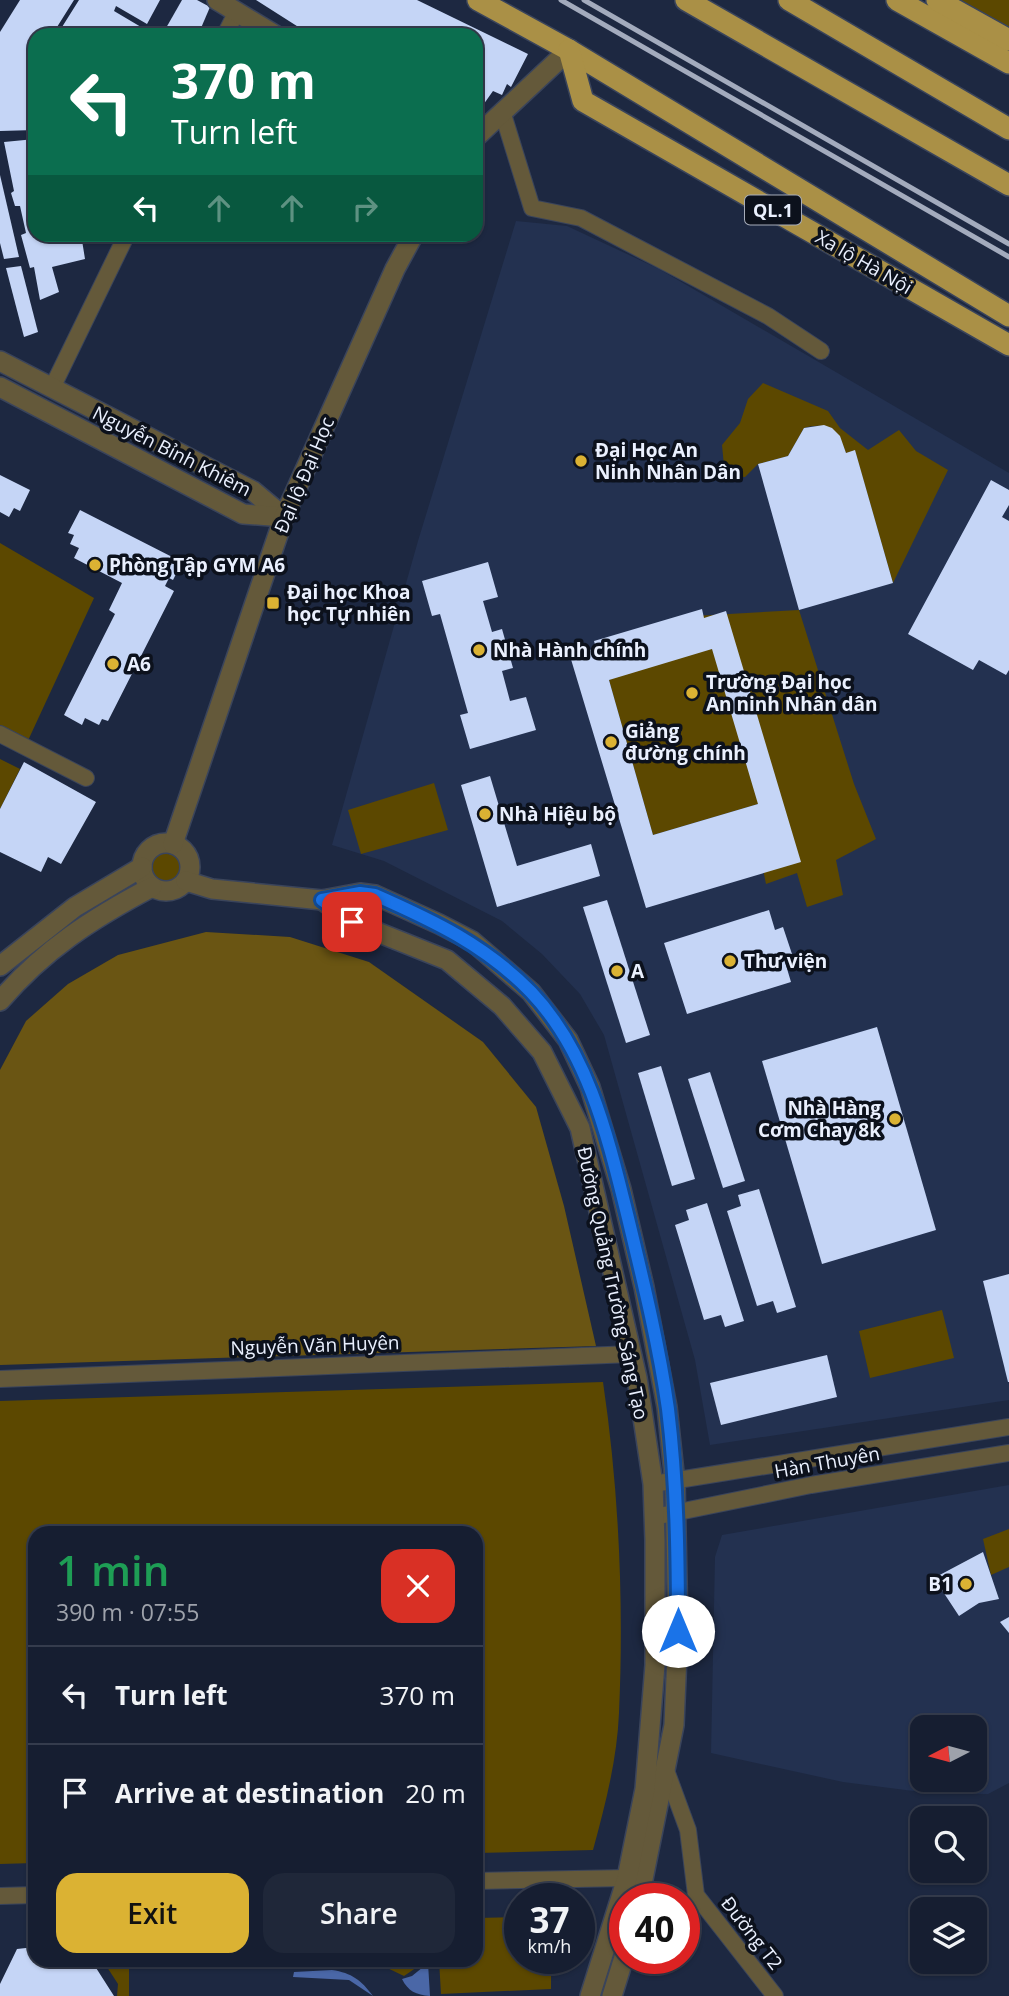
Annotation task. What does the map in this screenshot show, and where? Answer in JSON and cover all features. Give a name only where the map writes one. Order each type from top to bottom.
[{"type":"highway","name":"Xa lộ Hà Nội","points":[[478,0],[569,50],[1009,316]]},
{"type":"highway","points":[[686,0],[1009,185]]},
{"type":"highway","points":[[789,0],[1009,129]]},
{"type":"highway","points":[[897,0],[1009,63]]},
{"type":"highway","points":[[937,0],[1009,40]]},
{"type":"highway","name":"Xa lộ Hà Nội","points":[[569,50],[583,101],[1009,345]]},
{"type":"street","points":[[217,0],[264,28]]},
{"type":"street","points":[[228,28],[237,11]]},
{"type":"street","points":[[483,130],[569,50]]},
{"type":"street","points":[[502,111],[532,208],[581,218],[768,316],[821,351]]},
{"type":"street","points":[[42,409],[123,242]]},
{"type":"street","name":"Đại lộ Đại Học","points":[[173,844],[284,517],[395,269],[410,242]]},
{"type":"street","name":"Nguyễn Bỉnh Khiêm","points":[[0,361],[253,491],[284,517]]},
{"type":"street","name":"Nguyễn Bỉnh Khiêm","points":[[0,387],[243,514],[284,517]]},
{"type":"street","points":[[0,734],[86,778]]},
{"type":"street","points":[[173,844],[189,859],[186,881],[174,891],[152,887],[146,882],[142,867],[146,853],[151,848],[173,844]]},
{"type":"street","points":[[0,966],[56,920],[142,867]]},
{"type":"street","name":"Đường Quảng Trường Sáng Tạo","points":[[186,881],[212,889],[322,900],[360,893],[375,895],[472,941],[531,992],[568,1040],[599,1113],[624,1201],[667,1407],[675,1482],[678,1631],[674,1725],[657,1772],[590,1996]]},
{"type":"street","points":[[0,1001],[57,943],[91,920],[152,887]]},
{"type":"street","name":"Đường Quảng Trường Sáng Tạo","points":[[322,900],[352,922],[447,960],[502,1006],[542,1052],[580,1128],[632,1354],[653,1484],[657,1772],[641,1883]]},
{"type":"street","name":"Nguyễn Văn Huyên","points":[[0,1379],[632,1354]]},
{"type":"street","name":"Hàn Thuyên","points":[[653,1484],[1009,1427]]},
{"type":"street","name":"Hàn Thuyên","points":[[654,1517],[825,1483],[1009,1453]]},
{"type":"street","name":"Đường T2","points":[[657,1772],[688,1830],[696,1895],[775,1996]]},
{"type":"street","points":[[483,1881],[626,1878]]},
{"type":"street","points":[[0,1896],[28,1895]]},
{"type":"street","points":[[612,1996],[619,1974]]},
{"type":"shaded area","points":[[949,0],[1009,0],[1009,31]]},
{"type":"shaded area","name":"Trường Đại học An ninh Nhân dân","points":[[516,221],[567,226],[659,269],[1009,473],[1009,1400],[710,1445],[695,1360],[604,1035],[580,994],[542,954],[502,921],[384,861],[332,845],[418,541]]},
{"type":"shaded area","points":[[763,383],[828,411],[840,428],[868,450],[899,430],[916,451],[948,470],[893,583],[855,451],[846,453],[840,439],[831,430],[819,426],[804,428],[788,456],[758,464],[745,477],[725,476],[722,445],[740,423],[748,399]]},
{"type":"shaded area","points":[[0,543],[94,598],[25,747],[0,734]]},
{"type":"shaded area","points":[[799,610],[854,784],[876,839],[836,860],[843,895],[807,907],[797,873],[766,884],[759,850],[758,804],[653,835],[609,680],[694,616]]},
{"type":"shaded area","points":[[0,759],[20,769],[0,809]]},
{"type":"shaded area","points":[[434,783],[448,830],[361,854],[348,810]]},
{"type":"shaded area","points":[[166,849],[179,854],[184,867],[179,880],[166,885],[153,880],[148,867],[153,854]]},
{"type":"shaded area","points":[[206,932],[290,937],[369,962],[483,1042],[536,1107],[564,1206],[596,1346],[0,1365],[0,1070],[26,1021],[68,984],[118,955]]},
{"type":"shaded area","points":[[942,1310],[954,1358],[870,1378],[859,1331]]},
{"type":"shaded area","points":[[603,1382],[616,1505],[620,1672],[616,1748],[593,1850],[483,1853],[483,1526],[28,1526],[28,1863],[0,1864],[0,1401]]},
{"type":"shaded area","points":[[1009,1485],[1009,1783],[988,1794],[921,1792],[987,1792],[987,1715],[910,1715],[910,1791],[843,1782],[711,1753],[715,1557],[722,1535]]},
{"type":"shaded area","points":[[1009,1529],[1009,1567],[991,1575],[983,1539]]},
{"type":"shaded area","points":[[504,1917],[504,1974],[551,1974],[551,1989],[441,1994],[439,1967],[483,1967],[483,1918]]},
{"type":"shaded area","points":[[107,1967],[129,1967],[129,1996],[117,1996],[118,1984]]},
{"type":"shaded area","points":[[385,1967],[417,1967],[404,1976]]},
{"type":"water","points":[[423,1967],[428,1967],[430,1996],[413,1992],[407,1987],[402,1979],[412,1976]]},
{"type":"water","points":[[332,1970],[356,1978],[373,1996],[349,1980],[293,1977],[294,1972]]},
{"type":"building","points":[[20,0],[74,0],[56,28],[28,28],[28,130],[0,131],[0,32]]},
{"type":"building","points":[[79,0],[160,0],[147,24],[116,6],[114,11],[140,28],[61,28]]},
{"type":"building","points":[[182,0],[197,0],[210,7],[201,28],[166,28]]},
{"type":"building","points":[[256,0],[417,0],[475,28],[300,28]]},
{"type":"building","points":[[483,32],[528,54],[511,87],[507,84],[502,95],[493,91],[483,105]]},
{"type":"building","points":[[28,140],[28,242],[82,242],[85,259],[52,267],[59,292],[40,300],[34,267],[30,268],[21,235],[26,233],[20,206],[15,206],[11,193],[14,191],[4,142]]},
{"type":"building","points":[[0,175],[19,257],[4,259],[0,243]]},
{"type":"building","points":[[21,266],[38,332],[24,337],[6,268]]},
{"type":"building","points":[[824,425],[840,436],[846,453],[855,450],[893,583],[799,610],[758,464],[788,456],[804,428]]},
{"type":"building","points":[[0,475],[30,490],[20,511],[14,508],[9,517],[0,512]]},
{"type":"building","points":[[991,480],[1009,490],[1009,505],[1002,517],[1009,521],[1009,670],[1006,675],[979,660],[973,670],[908,634]]},
{"type":"building","name":"A6","points":[[80,510],[182,562],[173,580],[169,578],[165,586],[174,591],[108,721],[102,719],[99,725],[85,718],[82,725],[64,715],[115,614],[109,610],[122,583],[74,558],[79,548],[70,544],[74,535],[68,533]]},
{"type":"building","name":"Nhà Hành chính","points":[[488,562],[498,597],[483,601],[492,632],[502,629],[513,668],[502,671],[510,701],[526,697],[536,730],[470,749],[460,715],[468,713],[440,614],[432,616],[422,581]]},
{"type":"building","name":"Giảng đường chính","points":[[702,609],[704,618],[726,611],[801,862],[646,908],[570,656],[596,648],[594,641]],"holes":[[[712,649],[758,804],[653,835],[609,680]]]},
{"type":"building","points":[[24,762],[96,802],[61,864],[48,857],[41,872],[0,852],[0,809]]},
{"type":"building","name":"Nhà Hiệu bộ","points":[[490,776],[517,866],[591,844],[600,876],[497,907],[461,785]]},
{"type":"building","name":"A","points":[[607,900],[650,1035],[626,1043],[583,907]]},
{"type":"building","name":"Thư viện","points":[[769,910],[775,930],[783,927],[794,960],[785,962],[791,982],[687,1014],[664,943]]},
{"type":"building","points":[[877,1027],[936,1230],[822,1264],[762,1061]]},
{"type":"building","points":[[661,1066],[695,1179],[672,1186],[638,1073]]},
{"type":"building","points":[[710,1072],[745,1181],[723,1188],[688,1079]]},
{"type":"building","points":[[759,1189],[796,1307],[777,1313],[773,1301],[757,1306],[727,1211],[741,1206],[738,1195]]},
{"type":"building","points":[[707,1203],[744,1321],[725,1327],[721,1315],[704,1320],[675,1225],[689,1220],[686,1210]]},
{"type":"building","points":[[1009,1274],[1009,1382],[1008,1382],[983,1281]]},
{"type":"building","points":[[827,1355],[837,1397],[721,1425],[710,1383]]},
{"type":"building","name":"B1","points":[[983,1552],[999,1599],[979,1603],[959,1616],[934,1578]]},
{"type":"building","points":[[1009,1617],[1009,1633],[1000,1622]]},
{"type":"building","points":[[28,1948],[28,1967],[95,1967],[114,1996],[0,1996],[0,1984],[17,1949]]},
{"type":"railway","points":[[561,0],[1009,257]]},
{"type":"railway","points":[[584,0],[1009,244]]},
{"type":"place","name":"Đại Học An Ninh Nhân Dân","points":[[581,461]]},
{"type":"place","name":"Phòng Tập GYM A6","points":[[95,565]]},
{"type":"place","name":"Đại học Khoa học Tự nhiên","points":[[273,603]]},
{"type":"place","name":"Nhà Hành chính","points":[[479,650]]},
{"type":"place","name":"A6","points":[[113,664]]},
{"type":"place","name":"Trường Đại học An ninh Nhân dân","points":[[692,693]]},
{"type":"place","name":"Giảng đường chính","points":[[611,742]]},
{"type":"place","name":"Nhà Hiệu bộ","points":[[485,814]]},
{"type":"place","name":"Thư viện","points":[[730,961]]},
{"type":"place","name":"A","points":[[617,971]]},
{"type":"place","name":"Nhà Hàng Cơm Chay 8k","points":[[895,1119]]},
{"type":"place","name":"B1","points":[[966,1584]]},
{"type":"route","points":[[352,922],[322,900],[360,893],[375,895],[472,941],[531,992],[568,1040],[590,1087],[621,1189],[644,1287],[667,1407],[678,1538],[678,1631]]}]
